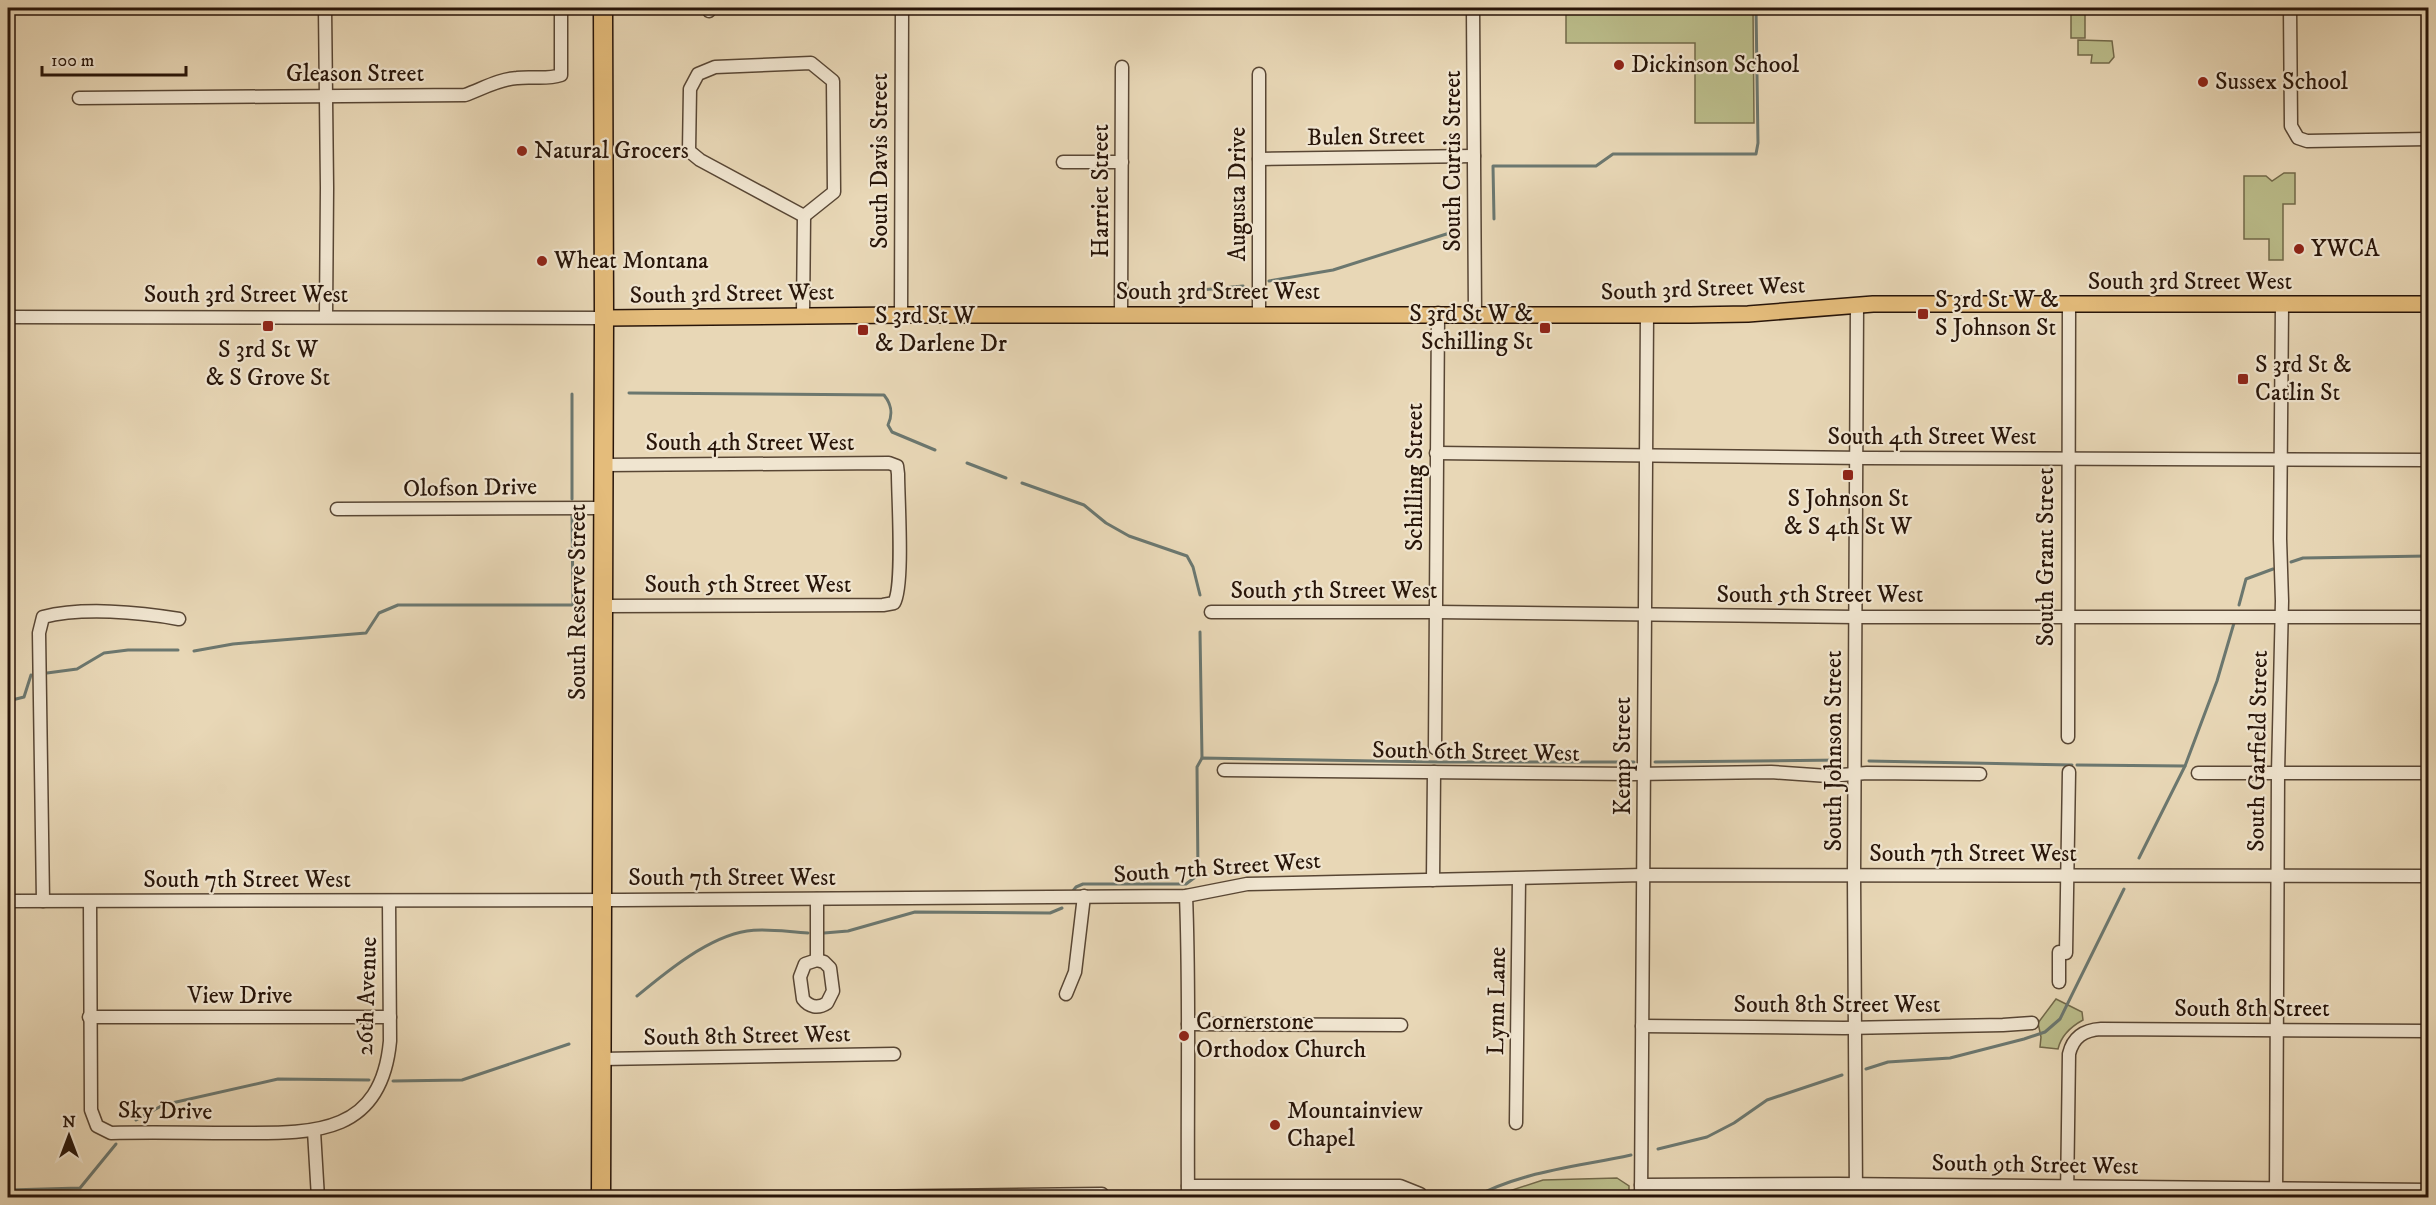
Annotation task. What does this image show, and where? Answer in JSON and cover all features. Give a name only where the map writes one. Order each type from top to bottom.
[{"type":"highway","name":"South Reserve Street","points":[[601,1197],[603,8]]},
{"type":"main road","name":"South 3rd Street West","points":[[604,318],[802,315],[1748,314],[1857,305],[2428,304]]},
{"type":"street","points":[[325,8],[326,317]]},
{"type":"street","name":"Gleason Street","points":[[79,98],[465,95],[498,82],[516,78],[550,78],[561,75],[561,8]]},
{"type":"street","name":"South Davis Street","points":[[901,315],[902,8]]},
{"type":"street","name":"South Curtis Street","points":[[1473,8],[1475,314]]},
{"type":"street","points":[[2290,8],[2291,126],[2298,138],[2307,141],[2428,140]]},
{"type":"street","points":[[811,63],[833,81],[834,192],[804,216],[700,160],[689,151],[690,89],[698,74],[715,67],[811,63]]},
{"type":"street","name":"Harriet Street","points":[[1121,315],[1122,67]]},
{"type":"street","name":"Augusta Drive","points":[[1258,74],[1259,314]]},
{"type":"street","name":"Bulen Street","points":[[1259,159],[1474,156]]},
{"type":"street","points":[[1063,162],[1122,162]]},
{"type":"street","points":[[802,315],[804,216]]},
{"type":"street","name":"South Johnson Street","points":[[1856,1191],[1854,876],[1857,305]]},
{"type":"street","name":"South Grant Street","points":[[2068,737],[2069,305]]},
{"type":"street","name":"South Garfield Street","points":[[2276,1193],[2275,1030],[2282,616],[2280,459],[2282,305]]},
{"type":"street","name":"Schilling Street","points":[[1435,748],[1438,313]]},
{"type":"street","name":"Kemp Street","points":[[1641,1191],[1647,314]]},
{"type":"street","name":"South 3rd Street West","points":[[8,317],[604,318]]},
{"type":"street","name":"South 4th Street West","points":[[1436,453],[1856,458],[2428,460]]},
{"type":"street","name":"South 4th Street West","points":[[603,465],[889,463],[897,466],[898,572],[897,597],[894,603]]},
{"type":"street","name":"Olofson Drive","points":[[337,509],[603,508]]},
{"type":"street","name":"South 5th Street West","points":[[602,606],[894,603]]},
{"type":"street","points":[[43,901],[39,633],[43,617],[56,614],[141,612],[179,619]]},
{"type":"street","name":"South 5th Street West","points":[[1211,612],[1855,617],[2428,617]]},
{"type":"street","name":"South 6th Street West","points":[[1224,770],[1644,774],[1761,771],[1828,776],[1980,774]]},
{"type":"street","points":[[1433,880],[1434,772]]},
{"type":"street","points":[[2059,982],[2067,875],[2069,772]]},
{"type":"street","points":[[2198,773],[2428,773]]},
{"type":"street","name":"South 7th Street West","points":[[8,901],[1186,896],[1247,884],[1643,875],[2428,876]]},
{"type":"street","name":"Lynn Lane","points":[[1516,1123],[1519,879]]},
{"type":"street","points":[[1066,994],[1075,972],[1084,896]]},
{"type":"street","points":[[1186,896],[1190,999],[1188,1192],[1400,1186],[1420,1194]]},
{"type":"street","points":[[817,960],[818,899]]},
{"type":"street","name":"26th Avenue","points":[[314,1131],[333,1127],[365,1106],[377,1092],[388,1061],[389,901]]},
{"type":"street","name":"Sky Drive","points":[[90,902],[90,1110],[97,1126],[111,1133],[314,1131]]},
{"type":"street","name":"View Drive","points":[[89,1017],[390,1017]]},
{"type":"street","name":"South 8th Street West","points":[[1642,1026],[1854,1028],[2032,1023]]},
{"type":"street","points":[[1188,1024],[1401,1025]]},
{"type":"street","name":"South 8th Street","points":[[2067,1192],[2069,1054],[2077,1037],[2091,1030],[2428,1031]]},
{"type":"street","name":"South 8th Street West","points":[[601,1059],[894,1054]]},
{"type":"street","points":[[314,1131],[318,1197]]},
{"type":"street","name":"South 9th Street West","points":[[1641,1191],[2276,1193],[2428,1190]]},
{"type":"street","points":[[774,1197],[993,1197],[1102,1194]]},
{"type":"green space","points":[[1566,8],[1753,8],[1754,123],[1695,123],[1695,43],[1566,43]]},
{"type":"green space","points":[[2071,12],[2085,12],[2085,38],[2071,38]]},
{"type":"green space","points":[[2078,40],[2112,41],[2114,57],[2109,63],[2091,63],[2092,55],[2078,55]]},
{"type":"green space","points":[[2284,173],[2295,173],[2295,204],[2283,204],[2283,260],[2269,260],[2269,239],[2244,239],[2244,176],[2266,176],[2272,181]]},
{"type":"green space","points":[[2056,999],[2082,1012],[2083,1020],[2068,1032],[2058,1049],[2040,1047],[2041,1037],[2038,1023]]},
{"type":"green space","points":[[1617,1178],[1629,1186],[1629,1197],[1491,1197],[1543,1180]]},
{"type":"waterway","points":[[1494,219],[1493,166],[1596,166],[1613,154],[1756,154],[1758,143],[1756,8]]},
{"type":"waterway","points":[[1269,281],[1333,270],[1459,230]]},
{"type":"waterway","points":[[1191,291],[1243,286]]},
{"type":"waterway","points":[[629,393],[884,395],[890,406],[891,417],[888,425],[892,432],[935,450]]},
{"type":"waterway","points":[[572,394],[572,499]]},
{"type":"waterway","points":[[967,463],[1006,478]]},
{"type":"waterway","points":[[1022,483],[1084,505],[1106,523],[1129,536],[1187,556],[1193,567],[1200,595]]},
{"type":"waterway","points":[[194,651],[233,644],[366,633],[379,613],[398,605],[573,605],[572,515]]},
{"type":"waterway","points":[[2291,562],[2303,558],[2428,556]]},
{"type":"waterway","points":[[2239,605],[2246,579],[2273,569]]},
{"type":"waterway","points":[[2139,858],[2185,766],[2217,681],[2234,623]]},
{"type":"waterway","points":[[1200,632],[1202,758]]},
{"type":"waterway","points":[[47,673],[77,669],[104,653],[128,650],[178,650]]},
{"type":"waterway","points":[[8,701],[24,697],[31,675]]},
{"type":"waterway","points":[[1072,892],[1083,884],[1186,884],[1198,875],[1197,767],[1202,758],[1439,762],[1634,762]]},
{"type":"waterway","points":[[1655,762],[1841,760]]},
{"type":"waterway","points":[[1869,761],[2072,765]]},
{"type":"waterway","points":[[2077,765],[2185,766]]},
{"type":"waterway","points":[[1866,1069],[1888,1062],[1950,1058],[2045,1032],[2060,1019],[2124,889]]},
{"type":"waterway","points":[[824,933],[848,931],[915,912],[1050,913],[1062,908]]},
{"type":"waterway","points":[[637,996],[688,957],[717,940],[747,931],[808,933]]},
{"type":"waterway","points":[[393,1081],[462,1080],[569,1044]]},
{"type":"waterway","points":[[1658,1149],[1707,1137],[1734,1123],[1767,1100],[1842,1075]]},
{"type":"waterway","points":[[136,1120],[163,1105],[278,1079],[369,1080]]},
{"type":"waterway","points":[[8,1190],[80,1188],[116,1144]]},
{"type":"waterway","points":[[1473,1198],[1530,1176],[1631,1155]]},
{"type":"place","name":"Dickinson School","points":[[1619,65]]},
{"type":"place","name":"Sussex School","points":[[2203,82]]},
{"type":"place","name":"Natural Grocers","points":[[522,151]]},
{"type":"place","name":"YWCA","points":[[2299,249]]},
{"type":"place","name":"Wheat Montana","points":[[542,261]]},
{"type":"place","name":"S 3rd St W & S Johnson St","points":[[1923,314]]},
{"type":"place","name":"S 3rd St W & S Grove St","points":[[268,326]]},
{"type":"place","name":"S 3rd St W & Schilling St","points":[[1545,328]]},
{"type":"place","name":"S 3rd St W & Darlene Dr","points":[[863,330]]},
{"type":"place","name":"S 3rd St & Catlin St","points":[[2243,379]]},
{"type":"place","name":"S Johnson St & S 4th St W","points":[[1848,475]]},
{"type":"place","name":"Cornerstone Orthodox Church","points":[[1184,1036]]},
{"type":"place","name":"Mountainview Chapel","points":[[1275,1125]]}]
